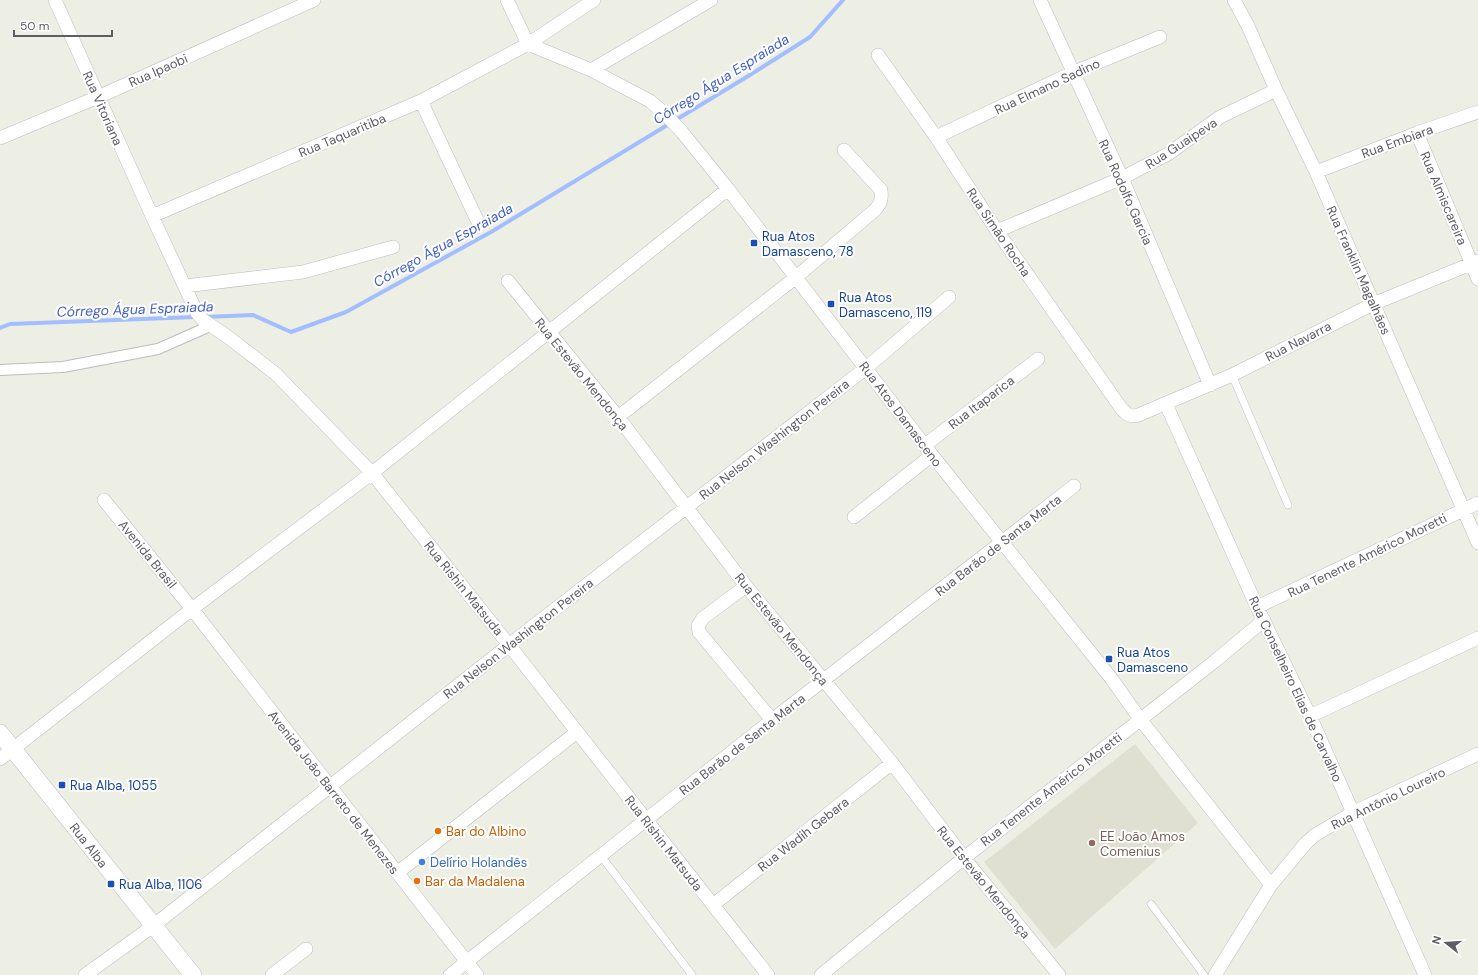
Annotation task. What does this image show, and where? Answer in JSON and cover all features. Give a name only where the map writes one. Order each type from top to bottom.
[{"type":"street","name":"Rua Vitoriana","points":[[55,0],[152,216]]},
{"type":"street","name":"Rua Ipaobi","points":[[0,138],[98,97],[314,0]]},
{"type":"street","points":[[507,0],[528,44]]},
{"type":"street","name":"Rua Taquaritiba","points":[[152,216],[421,102],[528,44],[594,0]]},
{"type":"street","points":[[591,70],[711,0]]},
{"type":"street","name":"Rua Rodolfo Garcia","points":[[1040,0],[1072,73],[1122,178],[1210,385]]},
{"type":"street","name":"Rua Franklin Magalhães","points":[[1234,0],[1248,26],[1276,90],[1316,172],[1478,543]]},
{"type":"street","name":"Rua Elmano Sadino","points":[[936,137],[1072,73],[1160,37]]},
{"type":"street","name":"Rua Atos Damasceno","points":[[528,44],[591,70],[650,101],[682,132],[728,189],[928,450],[1110,678],[1140,719],[1270,885]]},
{"type":"street","name":"Rua Simão Rocha","points":[[878,55],[936,137],[997,231],[1121,408]]},
{"type":"street","name":"Rua Guaipeva","points":[[997,231],[1122,178],[1168,154],[1220,117],[1276,90]]},
{"type":"street","points":[[421,102],[478,222]]},
{"type":"street","name":"Rua Embiara","points":[[1316,172],[1417,133],[1478,112]]},
{"type":"street","name":"Rua Almiscareira","points":[[1417,133],[1475,263],[1478,279]]},
{"type":"street","points":[[618,417],[795,278],[875,210],[880,204],[882,197],[881,190],[844,150]]},
{"type":"street","points":[[6,753],[192,609],[372,473],[728,189]]},
{"type":"street","name":"Rua Rishin Matsuda","points":[[152,216],[192,303],[200,317],[276,374],[372,473],[768,975]]},
{"type":"street","points":[[185,286],[303,272],[393,247]]},
{"type":"street","name":"Rua Navarra","points":[[1121,408],[1126,414],[1136,416],[1166,404],[1232,375],[1373,304],[1475,263]]},
{"type":"street","name":"Rua Estevão Mendonça","points":[[508,281],[618,417],[746,586],[892,763],[964,858],[1059,975]]},
{"type":"street","name":"Rua Nelson Washington Pereira","points":[[84,975],[153,926],[509,645],[866,368],[949,297]]},
{"type":"street","points":[[0,370],[63,366],[158,349],[210,326]]},
{"type":"street","name":"Rua Itaparica","points":[[854,517],[928,450],[1038,359]]},
{"type":"street","name":"Rua Conselheiro Elias de Carvalho","points":[[1166,404],[1257,607],[1310,716],[1425,975]]},
{"type":"street","name":"Rua Barão de Santa Marta","points":[[450,975],[772,720],[1074,486]]},
{"type":"street","name":"Avenida Brasil","points":[[104,500],[192,609]]},
{"type":"street","name":"Rua Tenente Américo Moretti","points":[[1257,607],[1478,503]]},
{"type":"street","points":[[746,586],[703,618],[698,626],[699,632],[772,720]]},
{"type":"street","name":"Avenida João Barreto de Menezes","points":[[192,609],[477,975]]},
{"type":"street","name":"Rua Tenente Américo Moretti","points":[[821,975],[964,858],[1215,661],[1264,620]]},
{"type":"street","points":[[1310,716],[1478,638]]},
{"type":"street","points":[[397,873],[577,732]]},
{"type":"street","name":"Rua Alba","points":[[0,733],[6,753],[193,975]]},
{"type":"street","name":"Rua Antônio Loureiro","points":[[1270,885],[1306,843],[1315,835],[1352,813],[1478,754]]},
{"type":"street","name":"Rua Wadih Gebara","points":[[713,905],[892,763]]},
{"type":"street","points":[[1215,975],[1270,885]]},
{"type":"street","points":[[272,975],[306,949]]},
{"type":"lane","points":[[1232,375],[1288,504]]},
{"type":"lane","points":[[601,856],[692,975]]},
{"type":"lane","points":[[1151,904],[1204,975]]},
{"type":"shaded area","name":"EE João Amos Comenius","points":[[1135,744],[1198,823],[1055,949],[984,862]]},
{"type":"waterway","name":"Córrego Água Espraiada","points":[[205,317],[253,315],[291,332],[346,312],[491,232],[745,78],[810,37],[843,0]]},
{"type":"waterway","name":"Córrego Água Espraiada","points":[[0,328],[10,324],[196,317]]},
{"type":"place","name":"Rua Atos Damasceno, 78","points":[[754,243]]},
{"type":"place","name":"Rua Atos Damasceno, 119","points":[[831,304]]},
{"type":"place","name":"Rua Atos Damasceno","points":[[1109,659]]},
{"type":"place","name":"Rua Alba, 1055","points":[[62,785]]},
{"type":"place","name":"Bar do Albino","points":[[438,831]]},
{"type":"place","name":"EE João Amos Comenius","points":[[1092,843]]},
{"type":"place","name":"Delírio Holandês","points":[[422,862]]},
{"type":"place","name":"Bar da Madalena","points":[[417,881]]},
{"type":"place","name":"Rua Alba, 1106","points":[[111,884]]}]
